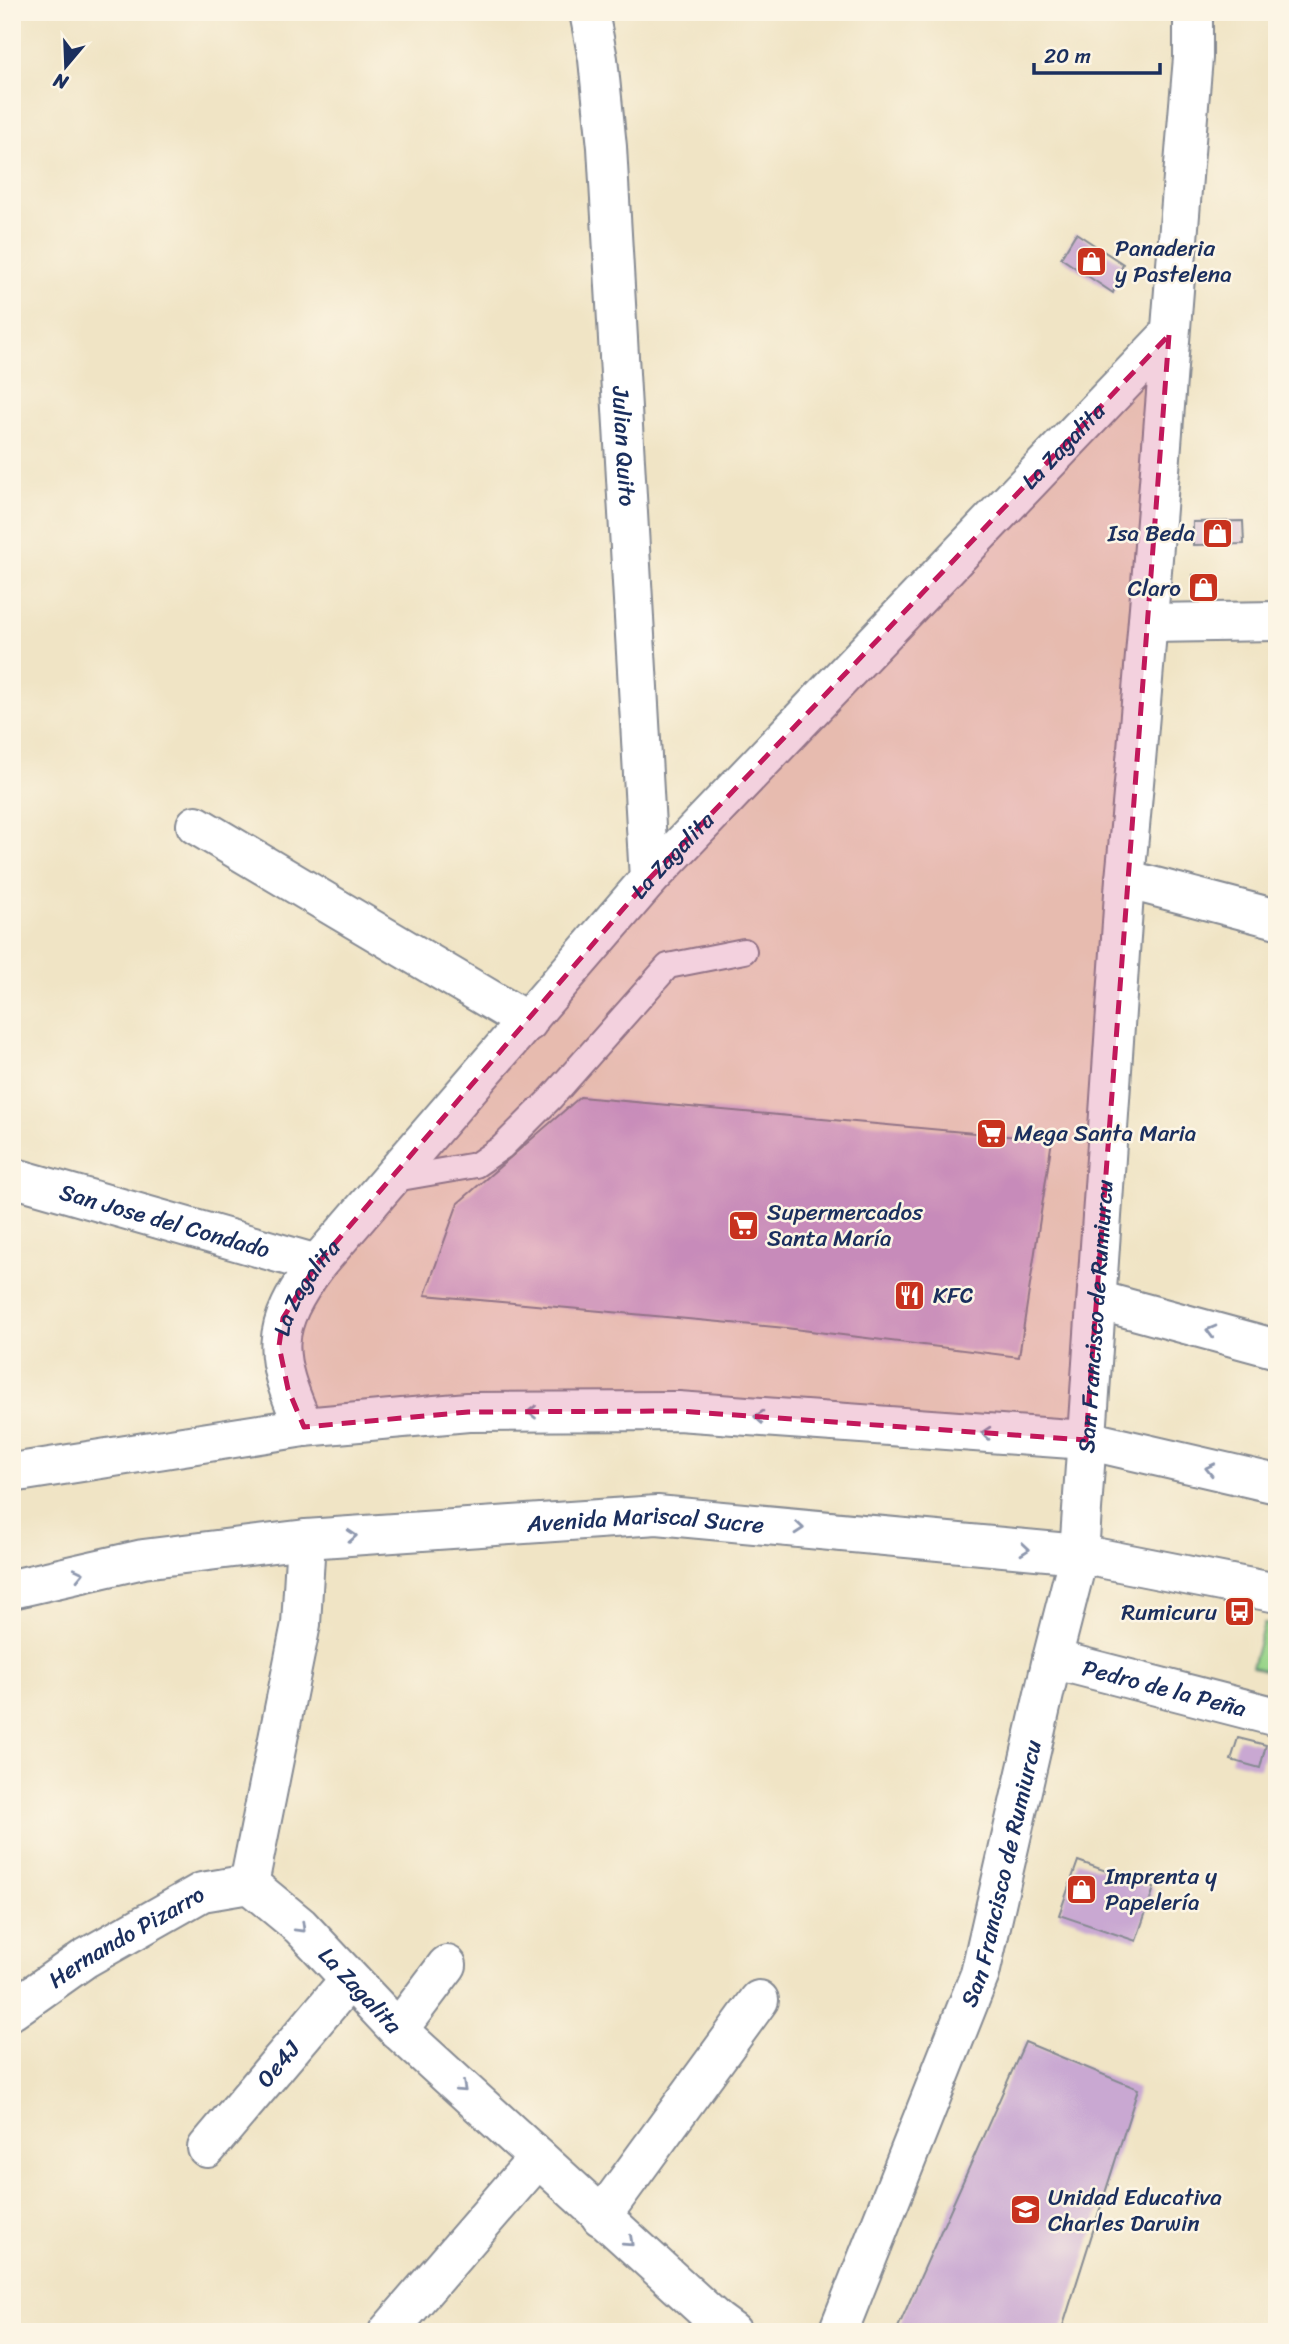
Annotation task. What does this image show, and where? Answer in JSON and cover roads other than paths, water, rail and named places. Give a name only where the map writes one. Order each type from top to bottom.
[{"type":"street","name":"Julian Quito","points":[[589,12],[598,59],[607,147],[649,879]]},
{"type":"street","name":"San Francisco de Rumiurcu","points":[[838,2332],[980,1974],[1052,1659],[1079,1554],[1125,879],[1150,622],[1169,335],[1193,58],[1193,12]]},
{"type":"street","name":"La Zagalita","points":[[304,1427],[288,1389],[279,1346],[283,1318],[295,1294],[317,1264],[649,879],[1169,335]]},
{"type":"street","points":[[1150,622],[1277,621]]},
{"type":"street","points":[[196,825],[528,1022]]},
{"type":"street","points":[[1125,879],[1277,919]]},
{"type":"street","name":"San Jose del Condado","points":[[12,1177],[317,1264]]},
{"type":"street","points":[[1097,1300],[1277,1349]]},
{"type":"street","points":[[12,1473],[304,1427],[468,1412],[677,1411],[1086,1440],[1277,1484]]},
{"type":"street","name":"Avenida Mariscal Sucre","points":[[12,1589],[143,1559],[306,1539],[657,1515],[1079,1554],[1277,1593]]},
{"type":"street","points":[[249,1884],[301,1624],[306,1539]]},
{"type":"street","name":"Pedro de la Peña","points":[[1052,1659],[1277,1717]]},
{"type":"street","name":"La Zagalita","points":[[249,1884],[300,1926],[398,2030],[719,2328]]},
{"type":"street","name":"Hernando Pizarro","points":[[12,2010],[84,1959],[202,1892],[249,1884]]},
{"type":"street","points":[[398,2030],[447,1965]]},
{"type":"street","name":"Oe4J","points":[[207,2148],[349,1980]]},
{"type":"street","points":[[601,2217],[759,2000]]},
{"type":"street","points":[[388,2332],[538,2158]]},
{"type":"lane","points":[[389,1181],[476,1165],[502,1147],[551,1098],[668,966],[744,951]]},
{"type":"place","name":"Panaderia y Pastelena","points":[[1092,261]]},
{"type":"place","name":"Isa Beda","points":[[1218,533]]},
{"type":"place","name":"Claro","points":[[1204,588]]},
{"type":"place","name":"Mega Santa Maria","points":[[991,1133]]},
{"type":"place","name":"Supermercados Santa María","points":[[744,1225]]},
{"type":"place","name":"KFC","points":[[910,1295]]},
{"type":"place","name":"Rumicuru","points":[[1240,1612]]},
{"type":"place","name":"Imprenta y Papelería","points":[[1082,1889]]},
{"type":"place","name":"Unidad Educativa Charles Darwin","points":[[1025,2210]]}]
